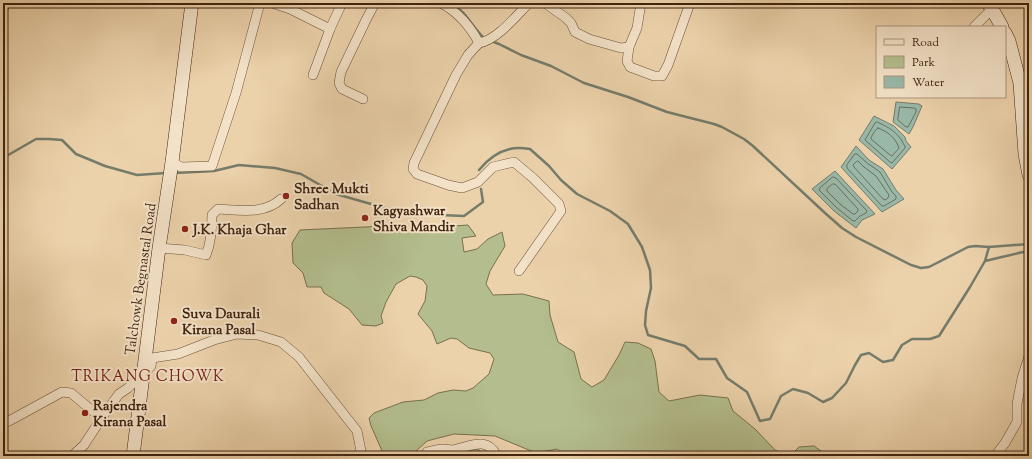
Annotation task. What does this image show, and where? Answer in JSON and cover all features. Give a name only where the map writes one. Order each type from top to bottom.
[{"type":"main road","points":[[172,162],[192,3]]},
{"type":"main road","points":[[990,6],[1001,26]]},
{"type":"main road","points":[[1006,35],[1025,79],[1025,154],[1029,175]]},
{"type":"main road","name":"Talchowk Begnastal Road","points":[[133,456],[159,248],[172,162]]},
{"type":"street","points":[[3,10],[6,3]]},
{"type":"street","points":[[172,162],[181,167],[212,166],[236,93],[260,3]]},
{"type":"street","points":[[272,3],[290,8],[330,29]]},
{"type":"street","points":[[313,75],[330,29],[342,3]]},
{"type":"street","points":[[363,99],[342,89],[339,84],[342,72],[375,3]]},
{"type":"street","points":[[441,3],[451,8],[465,22],[475,36],[484,41]]},
{"type":"street","points":[[519,271],[561,211],[559,204],[533,178],[514,162],[494,167],[478,182],[462,188],[448,185],[417,174],[413,169],[414,163],[456,75],[468,55],[509,23],[529,3]]},
{"type":"street","points":[[545,3],[566,18],[571,23],[575,32],[589,39],[621,48],[629,47]]},
{"type":"street","points":[[641,3],[637,28],[629,47],[627,62],[630,68],[654,76],[662,76],[668,65],[690,3]]},
{"type":"street","points":[[975,26],[990,6]]},
{"type":"street","points":[[159,248],[185,250],[206,255],[209,249],[212,215],[218,209],[263,209],[277,203],[281,199]]},
{"type":"street","points":[[72,456],[84,445],[101,418],[119,394],[128,388],[151,366],[152,358],[178,354],[214,340],[237,334],[258,335],[281,342],[299,357],[357,431],[362,456]]},
{"type":"street","points":[[995,456],[1005,443],[1017,422],[1017,404],[1029,356]]},
{"type":"street","points":[[3,423],[62,392],[71,393],[101,418]]},
{"type":"street","points":[[425,456],[427,452],[441,449],[451,450],[471,445],[484,444],[491,447],[497,456]]},
{"type":"green space","points":[[468,225],[476,236],[462,238],[464,252],[477,249],[488,239],[502,232],[505,246],[490,271],[486,284],[493,295],[523,294],[549,301],[550,315],[558,342],[574,352],[581,379],[592,387],[604,380],[625,342],[638,343],[651,349],[655,361],[659,392],[669,401],[700,395],[728,398],[733,411],[755,429],[775,450],[787,456],[565,456],[557,449],[536,453],[495,436],[454,434],[427,441],[416,451],[405,456],[389,456],[383,453],[369,418],[374,413],[403,402],[424,400],[438,393],[453,390],[466,391],[473,388],[489,374],[494,359],[490,353],[469,348],[457,339],[451,338],[437,344],[432,331],[418,314],[425,301],[427,286],[423,280],[416,277],[410,276],[396,284],[386,302],[381,316],[383,323],[376,326],[362,325],[349,309],[324,293],[321,287],[307,287],[303,273],[293,263],[292,243],[300,230],[386,226],[427,233],[440,227]]},
{"type":"green space","points":[[814,446],[828,456],[790,456],[799,447]]},
{"type":"green space","points":[[477,449],[489,456],[436,456],[438,454]]},
{"type":"water","points":[[896,102],[919,104],[922,106],[909,134],[893,122]]},
{"type":"water","points":[[874,116],[894,126],[905,137],[906,141],[911,147],[892,169],[859,140]]},
{"type":"water","points":[[856,146],[869,160],[883,169],[896,190],[904,199],[882,212],[841,167]]},
{"type":"water","points":[[835,171],[875,214],[862,220],[856,228],[834,211],[812,189]]},
{"type":"waterway","points":[[451,3],[461,10],[484,38]]},
{"type":"waterway","points":[[491,41],[521,55],[551,66],[584,83],[628,97],[667,112],[722,127],[744,139],[753,146],[842,228],[856,237],[911,265],[921,268],[929,267],[968,247],[989,247]]},
{"type":"waterway","points":[[3,158],[36,139],[62,140],[76,154],[105,166],[137,175],[166,173]]},
{"type":"waterway","points":[[479,170],[485,163],[505,150],[515,148],[530,149],[577,194],[610,211],[628,224],[642,247],[650,270],[651,288],[646,311],[645,325],[648,335],[685,346],[699,359],[716,359],[727,378],[747,392],[760,421],[770,419],[781,396],[793,389],[808,393],[823,402],[832,398],[846,383],[861,355],[869,353],[883,362],[893,360],[902,345],[912,339],[930,339],[939,336],[985,261],[1023,252],[1029,253]]},
{"type":"waterway","points":[[175,173],[214,171],[239,165],[275,168],[301,174],[336,194],[385,208],[416,214],[464,216],[483,202],[481,189]]},
{"type":"waterway","points":[[985,261],[989,247],[1029,244]]},
{"type":"place","name":"Shree Mukti Sadhan","points":[[286,196]]},
{"type":"place","name":"Kagyashwar Shiva Mandir","points":[[365,218]]},
{"type":"place","name":"J.K. Khaja Ghar","points":[[185,229]]},
{"type":"place","name":"Suva Daurali Kirana Pasal","points":[[174,321]]},
{"type":"place","name":"Rajendra Kirana Pasal","points":[[85,413]]},
{"type":"district","name":"TRIKANG CHOWK","points":[[148,376]]}]
